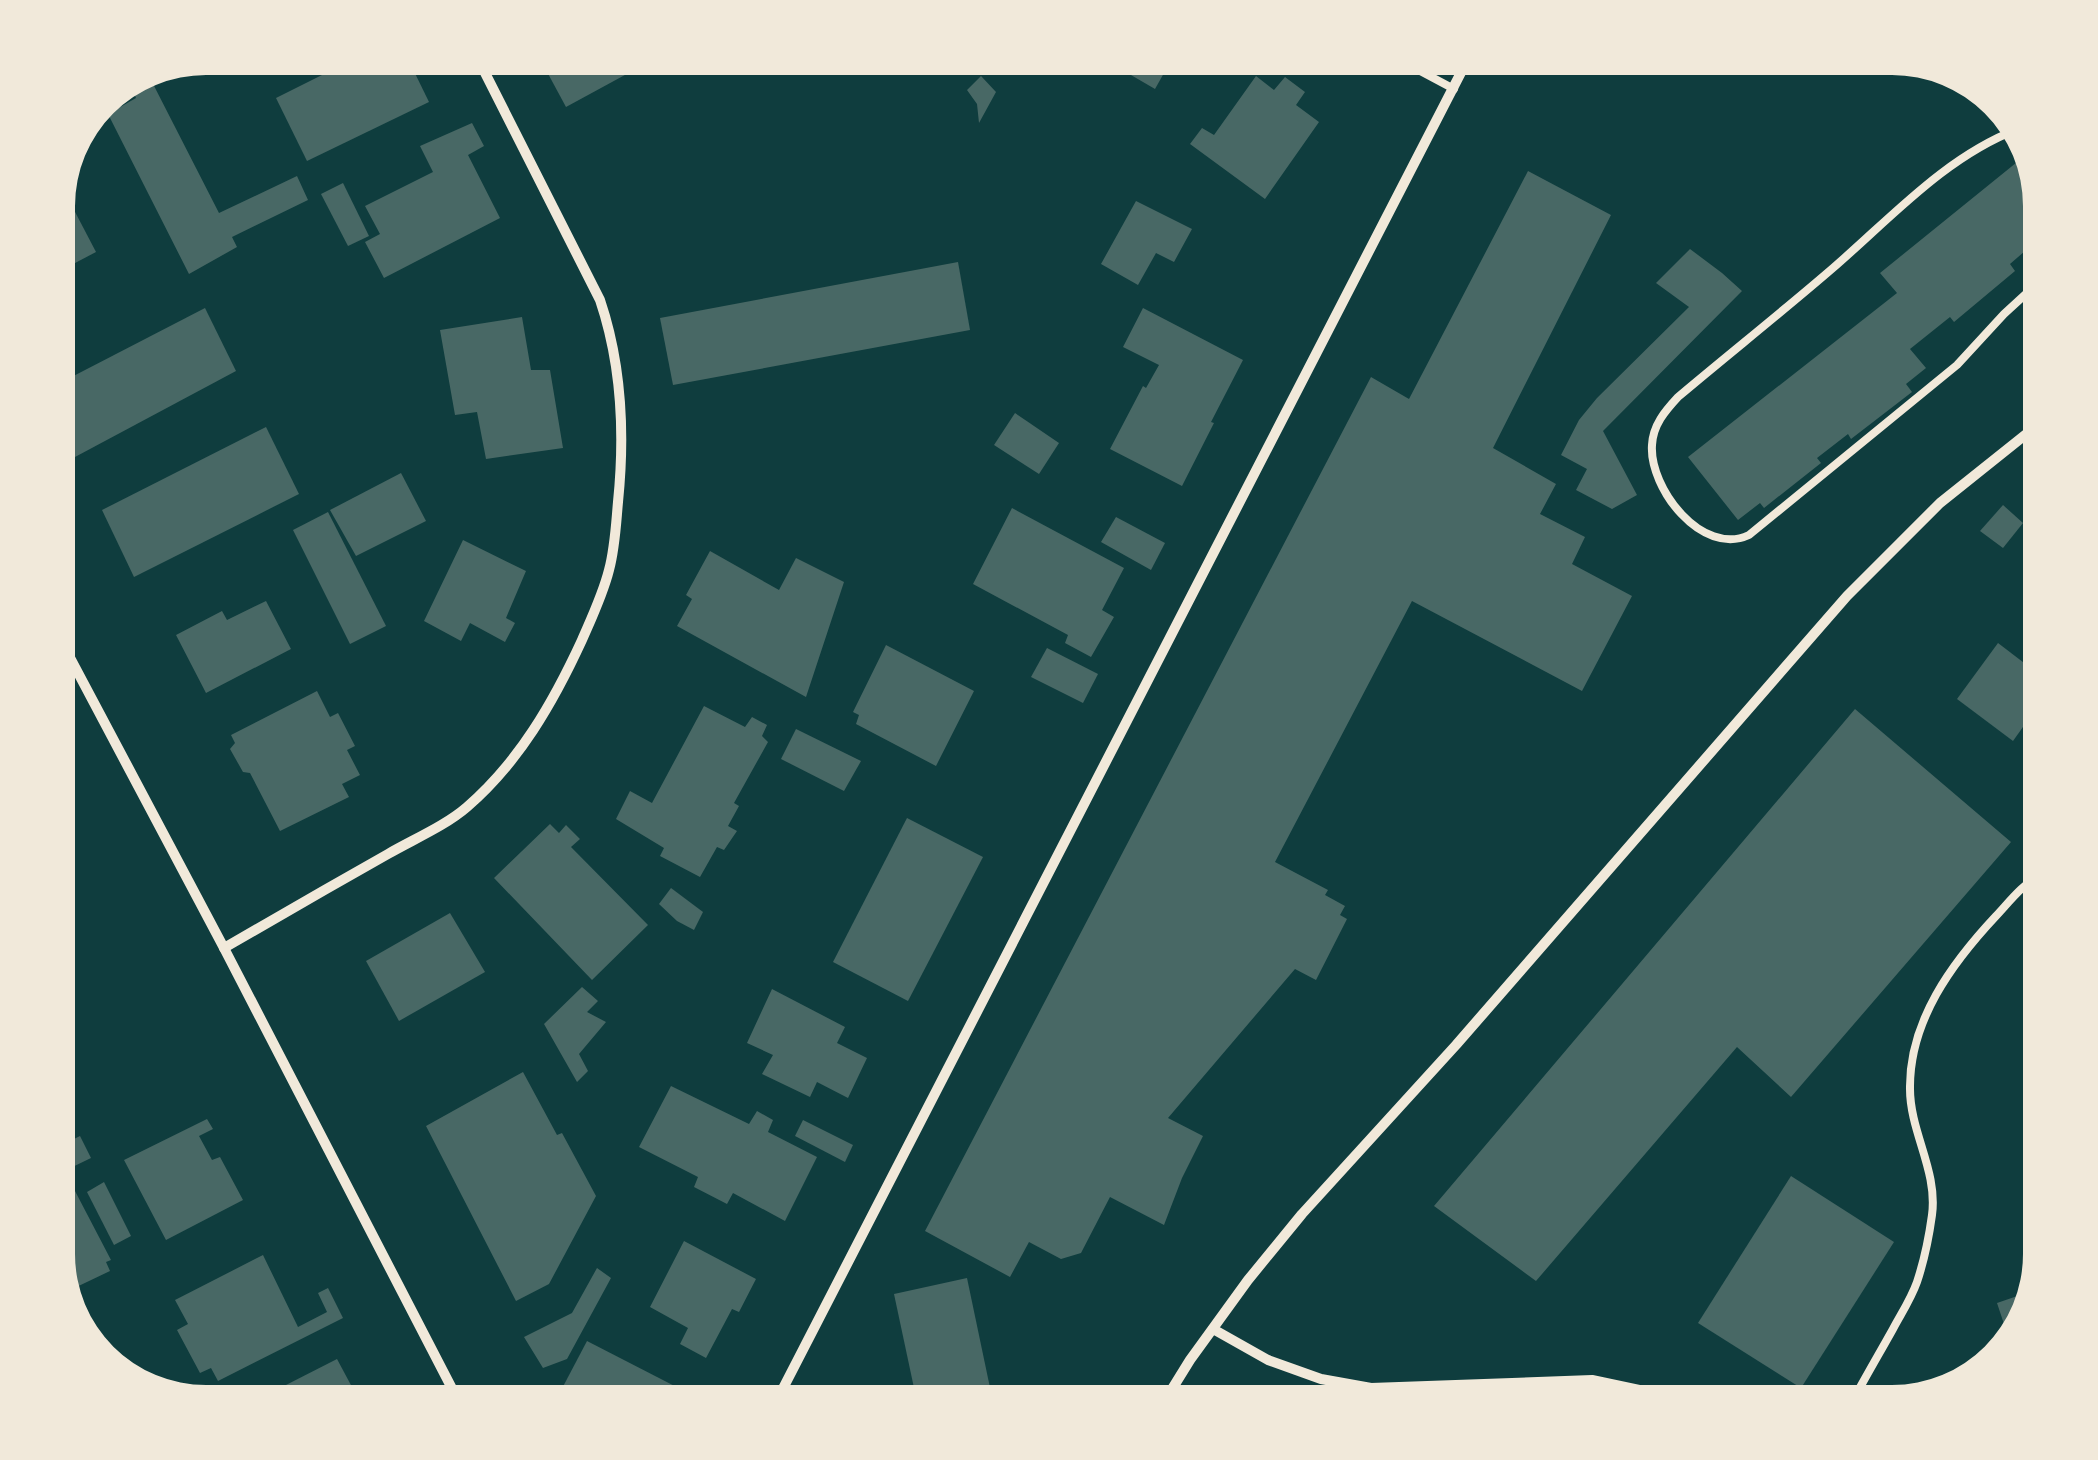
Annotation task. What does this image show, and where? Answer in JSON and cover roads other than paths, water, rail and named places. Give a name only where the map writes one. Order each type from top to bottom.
[{"type":"street","points":[[224,948],[464,810],[497,778],[524,746],[547,709],[596,608],[609,569],[622,440],[611,337],[600,300],[486,75]]},
{"type":"street","points":[[785,1385],[1461,75]]},
{"type":"street","points":[[1175,1385],[1248,1280],[1302,1214],[1456,1046],[1846,596],[1940,503],[2023,437]]},
{"type":"street","points":[[75,666],[450,1385]]},
{"type":"street","points":[[1213,1328],[1268,1360],[1322,1379],[1355,1385]]},
{"type":"street","points":[[1454,1385],[1592,1380],[1616,1385]]},
{"type":"lane","points":[[1427,75],[1454,89]]},
{"type":"lane","points":[[2003,137],[1929,182],[1834,267],[1678,396],[1662,415],[1652,442],[1655,470],[1672,504],[1684,520],[1700,530],[1738,540],[1957,365],[2023,297]]},
{"type":"lane","points":[[1861,1385],[1916,1284],[1933,1210],[1910,1090],[1914,1047],[1924,1017],[1948,974],[2023,886]]}]
